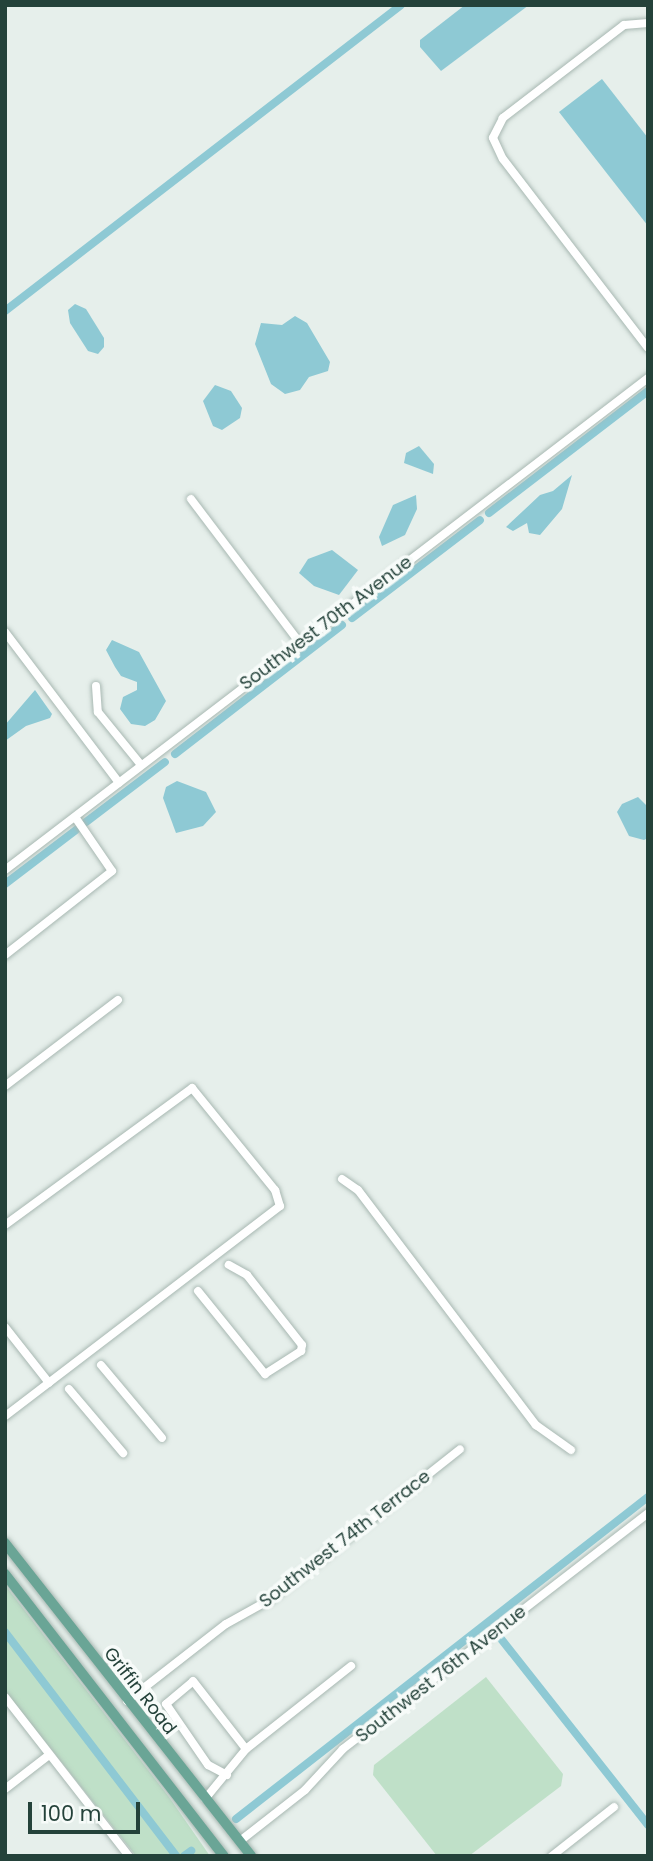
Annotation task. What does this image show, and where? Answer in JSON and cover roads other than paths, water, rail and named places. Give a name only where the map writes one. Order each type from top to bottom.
[{"type":"main road","name":"Griffin Road","points":[[5,1543],[251,1856]]},
{"type":"main road","name":"Griffin Road","points":[[5,1574],[224,1856]]},
{"type":"main road","points":[[99,1695],[127,1701]]},
{"type":"main road","points":[[119,1720],[143,1721]]},
{"type":"street","points":[[648,23],[624,25],[503,118],[493,138],[503,159],[648,348]]},
{"type":"street","name":"Southwest 70th Avenue","points":[[5,870],[648,378]]},
{"type":"street","points":[[191,499],[300,643]]},
{"type":"street","points":[[5,632],[119,783]]},
{"type":"street","points":[[96,687],[98,712],[141,765]]},
{"type":"street","points":[[5,955],[112,872],[75,817]]},
{"type":"street","points":[[5,1086],[118,1000]]},
{"type":"street","points":[[5,1225],[192,1088],[275,1190],[280,1206],[5,1416]]},
{"type":"street","points":[[342,1180],[358,1190],[536,1425],[571,1450]]},
{"type":"street","points":[[198,1292],[265,1374],[301,1351],[302,1345],[247,1275],[229,1265]]},
{"type":"street","points":[[5,1327],[49,1383]]},
{"type":"street","points":[[101,1365],[162,1438]]},
{"type":"street","points":[[69,1389],[123,1453]]},
{"type":"street","name":"Southwest 74th Terrace","points":[[127,1701],[226,1624],[271,1599],[460,1449]]},
{"type":"street","name":"Southwest 76th Avenue","points":[[240,1841],[305,1790],[343,1749],[648,1513]]},
{"type":"street","points":[[205,1799],[246,1749],[351,1666]]},
{"type":"street","points":[[227,1775],[208,1765],[166,1707],[193,1681],[246,1749]]},
{"type":"street","points":[[5,1697],[129,1856]]},
{"type":"street","points":[[5,1789],[49,1755]]},
{"type":"street","points":[[552,1856],[614,1807]]},
{"type":"water","points":[[465,5],[529,5],[441,71],[420,47],[420,40]]},
{"type":"water","points":[[602,79],[648,138],[648,226],[559,112]]},
{"type":"water","points":[[75,304],[86,309],[104,338],[104,347],[98,354],[88,351],[70,323],[68,310]]},
{"type":"water","points":[[295,316],[307,323],[330,362],[328,371],[309,377],[300,390],[285,394],[271,384],[255,344],[261,323],[282,325]]},
{"type":"water","points":[[215,385],[231,391],[242,408],[240,418],[222,430],[213,426],[203,401]]},
{"type":"water","points":[[419,446],[434,464],[433,474],[404,463],[406,453]]},
{"type":"water","points":[[572,475],[562,509],[540,535],[529,533],[527,523],[513,531],[506,527],[540,495],[553,491]]},
{"type":"water","points":[[416,495],[417,509],[405,535],[382,546],[379,537],[393,505]]},
{"type":"water","points":[[332,550],[358,570],[339,595],[314,586],[299,573],[308,559]]},
{"type":"water","points":[[112,640],[139,652],[166,701],[155,720],[145,726],[131,724],[120,709],[123,697],[137,690],[137,682],[121,676],[115,667],[106,650]]},
{"type":"water","points":[[35,690],[52,714],[50,718],[26,726],[5,741],[5,725]]},
{"type":"water","points":[[177,781],[206,792],[216,812],[203,826],[176,833],[163,798],[166,787]]},
{"type":"water","points":[[638,797],[648,807],[648,838],[644,840],[629,836],[617,812],[622,804]]},
{"type":"waterway","points":[[5,311],[401,5]]},
{"type":"waterway","points":[[489,513],[648,391]]},
{"type":"waterway","points":[[352,618],[480,520]]},
{"type":"waterway","points":[[175,754],[342,625]]},
{"type":"waterway","points":[[86,822],[165,762]]},
{"type":"waterway","points":[[5,884],[76,830]]},
{"type":"waterway","points":[[236,1819],[648,1497]]},
{"type":"waterway","points":[[5,1632],[176,1856]]},
{"type":"waterway","points":[[498,1635],[648,1825]]},
{"type":"waterway","points":[[184,1856],[191,1851]]}]
